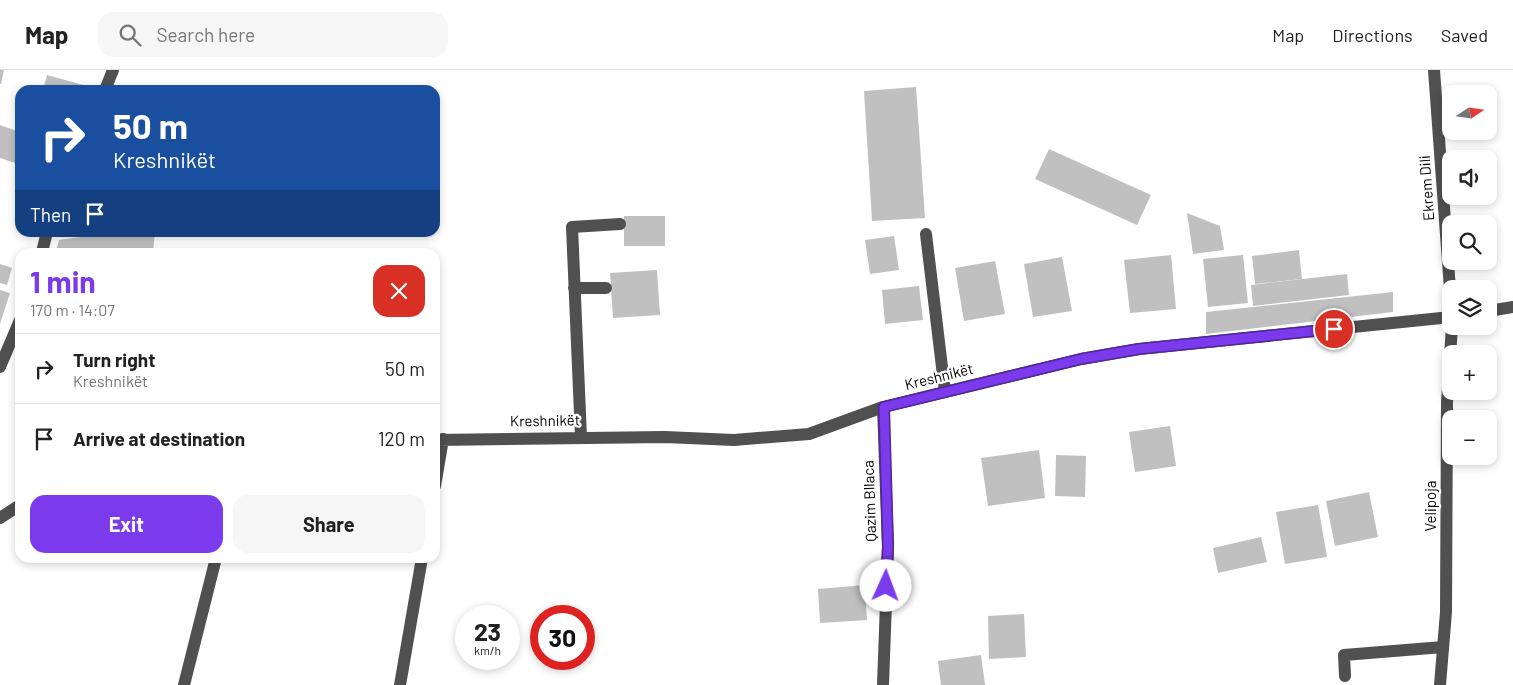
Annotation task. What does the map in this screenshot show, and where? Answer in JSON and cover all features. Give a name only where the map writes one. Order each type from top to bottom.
[{"type":"street","points":[[107,85],[113,70]]},
{"type":"street","name":"Ekrem Dili","points":[[1434,70],[1449,280]]},
{"type":"street","points":[[581,437],[572,227],[620,224]]},
{"type":"street","points":[[926,234],[945,392]]},
{"type":"street","points":[[574,288],[606,288]]},
{"type":"street","points":[[1497,310],[1513,307]]},
{"type":"street","name":"Kreshnikët","points":[[440,439],[665,437],[734,440],[809,434],[884,407],[1081,359],[1139,349],[1442,318]]},
{"type":"street","points":[[0,367],[15,332]]},
{"type":"street","name":"Velipoja","points":[[1440,685],[1446,612],[1447,402],[1451,335]]},
{"type":"street","name":"Qazim Bllaca","points":[[883,685],[888,546],[884,407]]},
{"type":"street","points":[[0,518],[15,508]]},
{"type":"street","points":[[184,685],[215,563]]},
{"type":"street","points":[[400,685],[421,563]]},
{"type":"street","points":[[1345,676],[1344,655],[1443,647]]},
{"type":"building","points":[[0,70],[4,70],[1,84],[0,84]]},
{"type":"building","points":[[47,75],[83,85],[44,85]]},
{"type":"building","points":[[916,87],[925,218],[872,221],[864,91]]},
{"type":"building","points":[[0,125],[15,130],[15,163],[0,158]]},
{"type":"building","points":[[1049,149],[1151,195],[1137,225],[1035,179]]},
{"type":"building","points":[[1187,213],[1220,226],[1224,250],[1193,254]]},
{"type":"building","points":[[624,216],[665,216],[665,246],[624,246]]},
{"type":"building","points":[[894,236],[899,270],[870,274],[865,240]]},
{"type":"building","points":[[80,237],[154,237],[153,248],[57,248],[59,240]]},
{"type":"building","points":[[1299,250],[1302,279],[1255,284],[1252,256]]},
{"type":"building","points":[[1171,255],[1176,309],[1130,313],[1124,260]]},
{"type":"building","points":[[1243,255],[1248,303],[1208,307],[1203,259]]},
{"type":"building","points":[[1062,257],[1072,311],[1033,317],[1024,264]]},
{"type":"building","points":[[995,261],[1005,314],[964,321],[955,268]]},
{"type":"building","points":[[0,264],[12,268],[7,285],[0,283]]},
{"type":"building","points":[[657,270],[660,315],[613,318],[610,273]]},
{"type":"building","points":[[1347,274],[1349,295],[1253,306],[1251,285]]},
{"type":"building","points":[[919,286],[923,320],[885,324],[882,290]]},
{"type":"building","points":[[0,290],[10,293],[0,324]]},
{"type":"building","points":[[1393,292],[1393,312],[1206,334],[1206,312]]},
{"type":"building","points":[[1170,426],[1176,466],[1135,472],[1129,432]]},
{"type":"building","points":[[1039,450],[1045,498],[988,506],[981,458]]},
{"type":"building","points":[[1056,455],[1086,456],[1085,497],[1055,496]]},
{"type":"building","points":[[1369,492],[1378,537],[1335,546],[1326,501]]},
{"type":"building","points":[[1318,505],[1327,557],[1285,564],[1276,512]]},
{"type":"building","points":[[1261,537],[1267,562],[1218,573],[1213,548]]},
{"type":"building","points":[[865,585],[867,620],[820,623],[818,589]]},
{"type":"building","points":[[1024,614],[1026,657],[989,659],[988,616]]},
{"type":"building","points":[[981,655],[985,685],[941,685],[938,661]]},
{"type":"route","points":[[886,586],[888,546],[884,407],[1081,359],[1139,349],[1334,329]]}]
